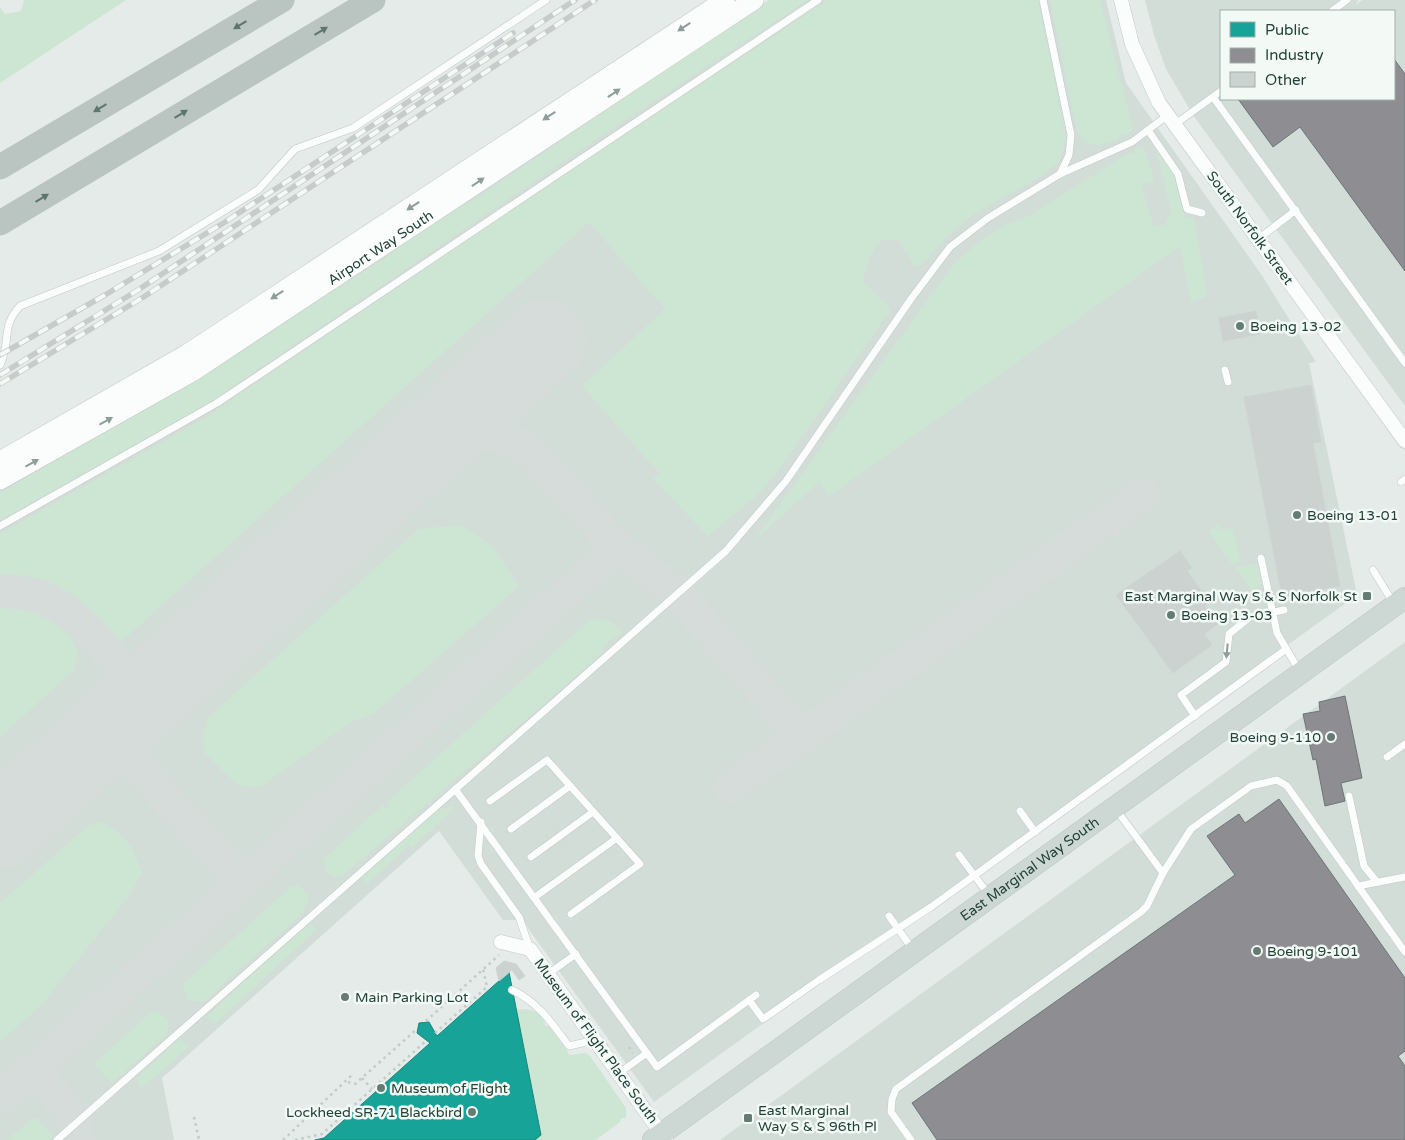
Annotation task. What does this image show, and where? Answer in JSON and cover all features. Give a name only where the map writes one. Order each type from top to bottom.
[{"type":"highway","points":[[0,167],[282,0]]},
{"type":"highway","points":[[0,223],[372,0]]},
{"type":"main road","name":"Airport Way South","points":[[0,461],[187,354],[725,0]]},
{"type":"main road","name":"Airport Way South","points":[[0,480],[192,372],[754,0]]},
{"type":"main road","name":"East Marginal Way South","points":[[661,1138],[1400,602]]},
{"type":"street","name":"South Norfolk Street","points":[[1121,0],[1140,65],[1159,103],[1405,441]]},
{"type":"street","name":"Museum of Flight Place South","points":[[501,942],[530,949],[619,1073],[661,1138]]},
{"type":"lane","points":[[0,365],[2,360],[0,334],[3,322],[14,310],[167,246],[258,190],[295,149],[353,128],[546,0]]},
{"type":"lane","points":[[0,526],[217,403],[818,0]]},
{"type":"lane","points":[[1043,0],[1071,135],[1069,155],[1060,174]]},
{"type":"lane","points":[[1333,10],[1347,0]]},
{"type":"lane","points":[[57,1140],[726,550],[786,481],[911,299],[950,247],[988,218],[1060,174],[1132,142],[1148,130],[1171,120],[1220,92]]},
{"type":"lane","points":[[1213,97],[1405,363]]},
{"type":"lane","points":[[1148,130],[1178,174],[1187,209],[1202,214]]},
{"type":"lane","points":[[1258,239],[1296,210]]},
{"type":"lane","points":[[1225,370],[1228,382]]},
{"type":"lane","points":[[1261,558],[1277,633],[1285,650],[1301,674]]},
{"type":"lane","points":[[1373,570],[1400,602]]},
{"type":"lane","points":[[1195,716],[1181,695],[1226,662],[1229,634],[1250,617],[1284,610]]},
{"type":"lane","points":[[749,1000],[762,1019],[974,876],[1285,650]]},
{"type":"lane","points":[[1387,757],[1405,744]]},
{"type":"lane","points":[[490,800],[547,760],[640,864],[571,914]]},
{"type":"lane","points":[[911,1140],[890,1112],[896,1089],[1141,912],[1147,906],[1163,873],[1191,829],[1251,786],[1277,780],[1287,786],[1405,952]]},
{"type":"lane","points":[[511,829],[570,786]]},
{"type":"lane","points":[[455,788],[657,1067],[756,995]]},
{"type":"lane","points":[[1349,796],[1364,866],[1377,882]]},
{"type":"lane","points":[[1115,808],[1163,873]]},
{"type":"lane","points":[[1020,811],[1035,832]]},
{"type":"lane","points":[[531,857],[594,812]]},
{"type":"lane","points":[[481,822],[478,856],[481,864],[519,917],[530,949]]},
{"type":"lane","points":[[535,897],[617,838]]},
{"type":"lane","points":[[959,855],[990,898]]},
{"type":"lane","points":[[1358,886],[1405,876]]},
{"type":"lane","points":[[889,916],[915,952]]},
{"type":"lane","points":[[548,974],[576,954]]},
{"type":"lane","points":[[512,990],[536,1004],[569,1046],[595,1040]]},
{"type":"lane","points":[[619,1073],[647,1053]]},
{"type":"path","points":[[426,1021],[499,955],[501,942]]},
{"type":"path","points":[[435,1033],[487,987],[483,970]]},
{"type":"path","points":[[348,1082],[356,1084],[416,1029]]},
{"type":"path","points":[[295,1140],[322,1134],[427,1040]]},
{"type":"path","points":[[283,1140],[348,1082],[353,1074]]},
{"type":"path","points":[[362,1078],[372,1089]]},
{"type":"path","points":[[194,1117],[198,1140]]},
{"type":"shaded area","points":[[775,0],[1106,0],[1126,83],[1261,274],[1316,362],[1309,363],[1357,595],[654,1102],[522,920],[503,920],[439,831],[162,1078],[174,1140],[0,1140],[0,487]]},
{"type":"shaded area","points":[[1145,0],[1358,0],[1356,5],[1362,0],[1405,0],[1405,406],[1195,118],[1166,69],[1154,35]]},
{"type":"shaded area","points":[[1405,642],[1405,1140],[720,1140]]},
{"type":"green space","points":[[24,0],[126,0],[0,83],[0,7],[5,14],[21,11]]},
{"type":"green space","points":[[769,0],[808,0],[601,136],[207,404],[0,520],[0,493],[200,377],[391,254],[422,230],[479,196]]},
{"type":"green space","points":[[828,0],[1038,0],[1066,137],[1065,143],[1059,159],[1049,170],[1029,184],[973,215],[921,265],[915,266],[898,239],[880,240],[873,251],[862,281],[891,309],[781,467],[756,496],[708,536],[653,479],[660,474],[582,386],[665,309],[589,222],[116,646],[90,617],[66,599],[38,588],[0,582],[0,534],[205,418],[549,185]]},
{"type":"green space","points":[[1050,0],[1100,0],[1133,130],[1124,136],[1122,134],[1118,136],[1119,139],[1105,144],[1090,144],[1085,141],[1076,128]]},
{"type":"green space","points":[[1143,146],[1155,181],[1141,185],[1154,227],[1165,225],[1171,211],[1156,149],[1173,173],[1185,218],[1194,218],[1207,296],[1191,303],[1180,246],[829,496],[819,482],[753,542],[952,266],[981,240],[1005,225],[1031,215],[1119,159],[1130,153],[1132,155],[1135,149]]},
{"type":"green space","points":[[1218,522],[1220,530],[1233,528],[1240,562],[1232,564],[1209,531],[1218,525]]},
{"type":"green space","points":[[461,525],[493,547],[519,586],[373,714],[351,722],[260,787],[239,786],[205,753],[203,734],[209,717],[419,529]]},
{"type":"green space","points":[[1258,563],[1261,585],[1252,590],[1235,567]]},
{"type":"green space","points":[[0,602],[29,607],[54,619],[68,632],[78,653],[74,670],[0,737]]},
{"type":"green space","points":[[590,620],[611,622],[623,632],[607,643],[602,649],[603,653],[342,876],[341,874],[336,877],[328,873],[323,860],[383,805],[386,809],[390,806],[387,802]]},
{"type":"green space","points":[[454,806],[450,813],[411,848],[409,845],[367,884],[361,877],[435,811]]},
{"type":"green space","points":[[102,822],[128,843],[142,873],[128,897],[42,1004],[0,1042],[0,903],[88,826]]},
{"type":"green space","points":[[298,886],[308,894],[308,903],[302,909],[304,912],[203,1002],[188,1000],[183,988],[184,983],[291,887]]},
{"type":"green space","points":[[309,923],[316,930],[215,1024],[207,1016]]},
{"type":"green space","points":[[516,1010],[534,1011],[541,1015],[545,1026],[549,1026],[570,1055],[585,1053],[590,1056],[626,1108],[626,1118],[621,1118],[620,1122],[596,1140],[535,1140],[541,1135]]},
{"type":"green space","points":[[157,1012],[168,1020],[168,1033],[112,1083],[94,1064],[150,1013]]},
{"type":"green space","points":[[181,1038],[189,1047],[141,1089],[138,1081],[141,1074]]},
{"type":"green space","points":[[35,1117],[54,1136],[49,1140],[7,1140]]},
{"type":"building: Public","name":"Museum of Flight","points":[[509,972],[541,1135],[535,1140],[315,1140],[324,1138],[430,1043],[417,1033],[419,1023],[429,1022],[437,1036]]},
{"type":"building: Industry","points":[[1395,60],[1405,74],[1405,271],[1300,127],[1273,147],[1239,100],[1395,100]]},
{"type":"building: Industry","name":"Boeing 9-110","points":[[1345,696],[1362,778],[1341,783],[1345,801],[1325,806],[1316,759],[1313,760],[1303,714],[1320,711],[1319,702]]},
{"type":"building: Industry","name":"Boeing 9-101","points":[[1279,799],[1405,978],[1405,1051],[1398,1056],[1405,1066],[1405,1140],[937,1140],[912,1103],[1235,875],[1207,836],[1239,814],[1245,823]]},
{"type":"building: Other","name":"Boeing 13-02","points":[[1256,311],[1260,334],[1223,341],[1219,318]]},
{"type":"building: Other","name":"Boeing 13-01","points":[[1311,385],[1321,442],[1313,443],[1340,586],[1282,597],[1244,397]]},
{"type":"building: Other","name":"Boeing 13-03","points":[[1180,551],[1192,568],[1187,571],[1209,602],[1204,606],[1218,624],[1204,634],[1212,645],[1173,673],[1116,595]]},
{"type":"building: Other","points":[[504,961],[516,964],[525,976],[519,980],[512,970],[499,981],[496,968]]},
{"type":"taxiway","points":[[417,454],[454,435],[469,433],[491,434],[510,439],[529,450],[618,547],[677,593],[801,736]]},
{"type":"taxiway","points":[[730,787],[1142,495]]},
{"type":"taxiway","points":[[0,1098],[618,547]]},
{"type":"taxiway","points":[[0,591],[35,595],[61,607],[100,643],[144,698]]},
{"type":"taxiway","points":[[107,732],[243,883]]},
{"type":"taxiway","points":[[33,1069],[74,1117],[78,1140]]},
{"type":"runway","points":[[0,827],[544,341]]},
{"type":"railway","points":[[0,375],[138,290],[575,0]]},
{"type":"railway","points":[[0,384],[142,298],[595,0]]},
{"type":"railway","points":[[0,355],[105,295],[225,222],[513,33]]},
{"type":"place","name":"Boeing 13-02","points":[[1240,326]]},
{"type":"place","name":"Boeing 13-01","points":[[1297,515]]},
{"type":"place","name":"East Marginal Way S & S Norfolk St","points":[[1367,596]]},
{"type":"place","name":"Boeing 13-03","points":[[1171,615]]},
{"type":"place","name":"Boeing 9-110","points":[[1331,737]]},
{"type":"place","name":"Boeing 9-101","points":[[1257,951]]},
{"type":"place","name":"Main Parking Lot","points":[[345,997]]},
{"type":"place","name":"Museum of Flight","points":[[381,1088]]},
{"type":"place","name":"Lockheed SR-71 Blackbird","points":[[472,1112]]},
{"type":"place","name":"East Marginal Way S & S 96th Pl","points":[[748,1118]]}]
